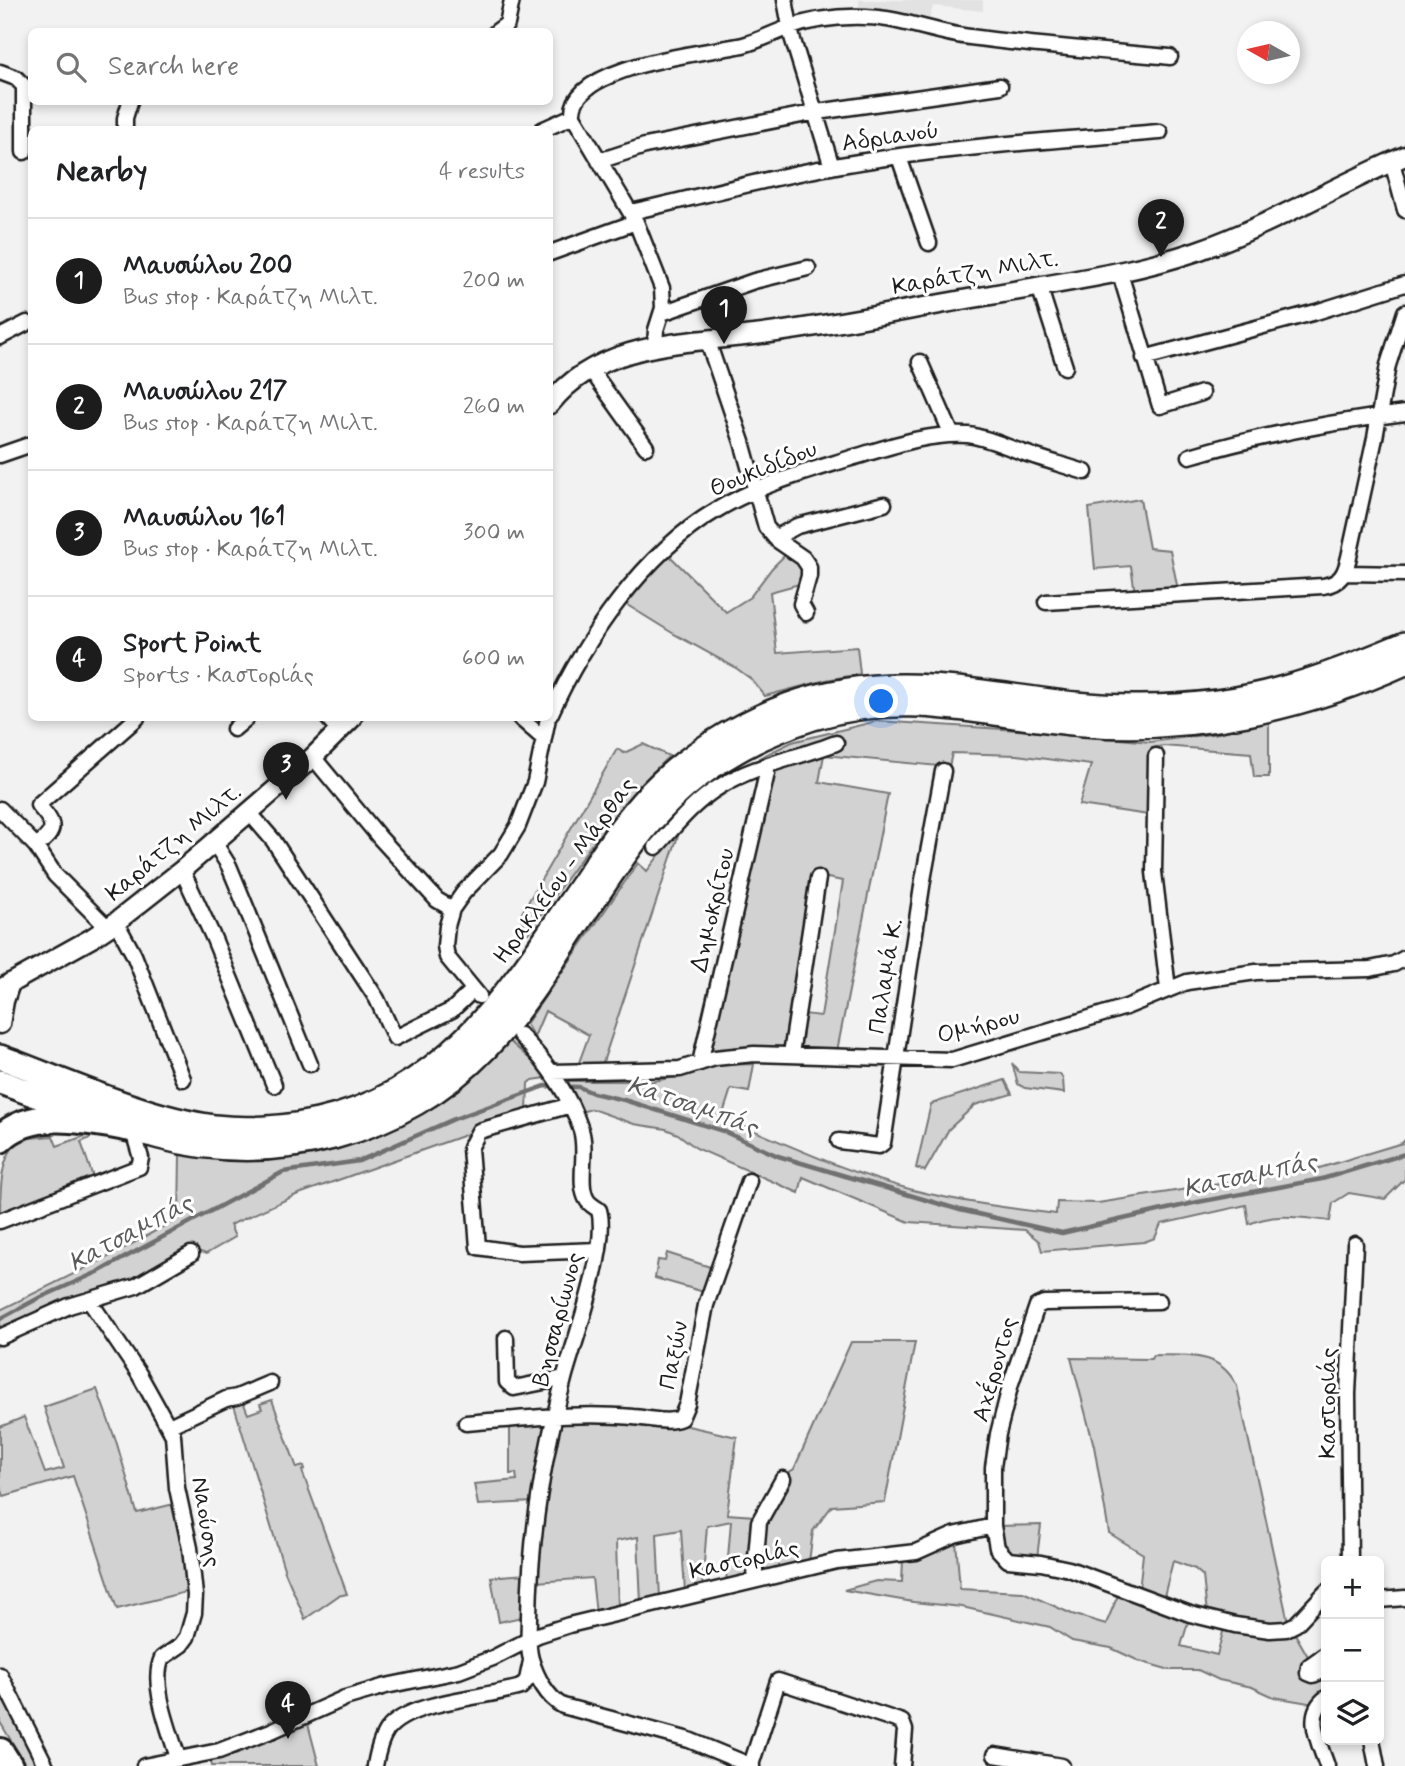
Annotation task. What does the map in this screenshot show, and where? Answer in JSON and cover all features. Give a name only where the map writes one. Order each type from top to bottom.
[{"type":"highway","points":[[0,1139],[23,1126],[54,1119],[132,1128]]},
{"type":"highway","points":[[0,1752],[9,1766]]},
{"type":"main road","name":"Ηρακλείου - Μάρθας","points":[[0,1057],[129,1104],[199,1124],[256,1129],[336,1116],[378,1101],[399,1090],[436,1066],[459,1046],[507,992],[644,799],[705,748],[787,706],[864,688],[914,685],[951,687],[1085,705],[1142,708],[1220,701],[1284,688],[1405,644]]},
{"type":"main road","name":"Ηρακλείου - Μάρθας","points":[[0,1082],[170,1140],[220,1148],[256,1149],[322,1140],[392,1116],[425,1097],[469,1065],[498,1035],[535,986],[633,844],[666,804],[705,771],[731,754],[802,722],[844,710],[905,704],[949,706],[1084,724],[1161,726],[1251,714],[1297,701],[1405,663]]},
{"type":"street","points":[[502,28],[507,24],[512,0]]},
{"type":"street","points":[[785,0],[790,27],[832,167]]},
{"type":"street","points":[[655,345],[656,330],[662,313],[662,288],[634,217],[573,116],[573,106],[581,94],[608,77],[678,55],[748,43],[790,27],[820,20],[869,17],[971,38],[1170,57]]},
{"type":"street","points":[[0,72],[16,78],[24,86],[24,152]]},
{"type":"street","points":[[598,161],[629,150],[817,112],[1000,86]]},
{"type":"street","points":[[125,126],[129,105]]},
{"type":"street","points":[[551,126],[573,116]]},
{"type":"street","name":"Αδριανού","points":[[553,252],[634,217],[832,167],[1047,141],[1160,132]]},
{"type":"street","points":[[899,157],[929,243]]},
{"type":"street","points":[[1398,159],[1405,210]]},
{"type":"street","name":"Καράτζη Μιλτ.","points":[[553,397],[591,370],[655,345],[803,329],[1119,271],[1177,257],[1206,248],[1398,159]]},
{"type":"street","points":[[662,313],[754,281],[808,268]]},
{"type":"street","points":[[1119,271],[1160,407],[1202,393]]},
{"type":"street","points":[[1144,358],[1317,312],[1405,284]]},
{"type":"street","points":[[1039,286],[1065,367]]},
{"type":"street","points":[[1046,602],[1323,586],[1337,582],[1345,573],[1392,348],[1405,312]]},
{"type":"street","points":[[0,337],[27,323]]},
{"type":"street","points":[[707,339],[742,442],[766,527],[775,538],[803,558],[809,567],[801,604],[806,613]]},
{"type":"street","points":[[920,362],[952,435]]},
{"type":"street","points":[[591,370],[646,447]]},
{"type":"street","points":[[1190,456],[1262,435],[1405,413]]},
{"type":"street","name":"Θουκιδίδου","points":[[553,709],[592,640],[643,569],[676,537],[694,524],[721,507],[755,491],[876,450],[952,435],[979,437],[1085,472]]},
{"type":"street","points":[[0,455],[28,445]]},
{"type":"street","points":[[775,538],[797,526],[884,504]]},
{"type":"street","points":[[1345,573],[1405,574]]},
{"type":"street","points":[[36,846],[49,836],[52,829],[50,818],[38,805],[134,721]]},
{"type":"street","points":[[234,729],[243,721]]},
{"type":"street","points":[[523,721],[543,738]]},
{"type":"street","name":"Θουκιδίδου","points":[[248,811],[272,840],[377,999],[395,1038],[452,1010],[477,993],[452,966],[445,952],[446,932],[452,909],[464,892],[501,854],[512,837],[535,782],[548,721]]},
{"type":"street","name":"Καράτζη Μιλτ.","points":[[5,986],[112,925],[182,870],[313,757],[334,724]]},
{"type":"street","points":[[656,847],[695,805],[719,787],[765,766],[836,743]]},
{"type":"street","points":[[1156,756],[1154,872],[1168,989]]},
{"type":"street","points":[[313,757],[420,882],[437,900],[452,909]]},
{"type":"street","name":"Δημοκρίτου","points":[[701,1063],[767,773],[765,766]]},
{"type":"street","name":"Παλαμά Κ.","points":[[839,1141],[881,1145],[943,771]]},
{"type":"street","points":[[0,809],[36,846],[55,875],[112,925],[131,949],[183,1079]]},
{"type":"street","points":[[214,842],[229,866],[310,1063]]},
{"type":"street","points":[[182,870],[219,950],[274,1085]]},
{"type":"street","points":[[791,1054],[818,877]]},
{"type":"street","name":"Ομήρου","points":[[555,1075],[680,1069],[735,1056],[791,1054],[943,1060],[970,1056],[1126,1007],[1187,982],[1256,972],[1378,968],[1405,958]]},
{"type":"street","points":[[0,1024],[5,986]]},
{"type":"street","name":"Βησσαρίωνος","points":[[520,1035],[555,1075],[569,1102],[585,1145],[583,1191],[587,1200],[599,1210],[602,1229],[599,1250],[564,1378],[545,1468],[532,1558],[529,1639],[531,1659]]},
{"type":"street","points":[[569,1102],[479,1131],[472,1141],[470,1148],[478,1247],[519,1253],[599,1250]]},
{"type":"street","points":[[0,1221],[139,1167],[141,1158],[132,1128]]},
{"type":"street","name":"Παξών","points":[[555,1416],[611,1415],[670,1420],[683,1415],[706,1305],[749,1181]]},
{"type":"street","name":"Καστοριάς","points":[[1350,1556],[1347,1404],[1355,1244]]},
{"type":"street","points":[[0,1337],[69,1306],[136,1286],[191,1254]]},
{"type":"street","name":"Ναούσης","points":[[89,1300],[139,1374],[169,1426],[174,1440],[177,1488],[188,1536],[195,1595],[194,1613],[187,1637],[181,1645],[162,1658],[157,1677],[178,1758]]},
{"type":"street","name":"Αχέροντος","points":[[993,1526],[993,1466],[998,1434],[1011,1383],[1037,1306],[1044,1303],[1159,1301]]},
{"type":"street","points":[[506,1338],[507,1382],[510,1386],[514,1388],[564,1378]]},
{"type":"street","points":[[169,1426],[226,1399],[270,1383]]},
{"type":"street","points":[[466,1423],[555,1416]]},
{"type":"street","points":[[754,1580],[759,1522],[783,1479]]},
{"type":"street","points":[[993,1526],[998,1548],[1008,1560],[1069,1569],[1184,1612],[1235,1625],[1270,1630],[1286,1629],[1296,1624],[1321,1597]]},
{"type":"street","name":"Καστοριάς","points":[[144,1766],[219,1751],[361,1692],[471,1667],[529,1639],[569,1625],[850,1559],[916,1552],[954,1535],[993,1526]]},
{"type":"street","points":[[1384,1600],[1405,1598]]},
{"type":"street","points":[[1321,1658],[1310,1666],[1308,1673],[1313,1675],[1321,1672]]},
{"type":"street","points":[[531,1659],[549,1695],[563,1706],[689,1740],[752,1766],[778,1681],[902,1722],[905,1731],[902,1766]]},
{"type":"street","points":[[375,1766],[385,1733],[396,1722],[412,1713],[454,1701],[521,1687],[527,1680],[531,1659]]},
{"type":"street","points":[[0,1675],[46,1766]]},
{"type":"street","points":[[1321,1703],[1313,1719],[1327,1766]]},
{"type":"street","points":[[1373,1745],[1377,1766]]},
{"type":"street","points":[[995,1755],[1062,1766]]},
{"type":"shaded area","points":[[859,0],[983,0],[983,11],[933,6],[930,18],[859,7]]},
{"type":"shaded area","points":[[1140,499],[1149,548],[1170,550],[1178,590],[1135,593],[1131,566],[1095,569],[1089,508]]},
{"type":"shaded area","points":[[788,552],[804,566],[803,583],[770,592],[777,653],[857,647],[860,674],[765,696],[751,679],[736,668],[624,603],[667,553],[726,612],[750,597]]},
{"type":"shaded area","points":[[1269,720],[1269,777],[1254,777],[1251,753],[1163,746],[1151,748],[1149,815],[1079,805],[1091,765],[1017,755],[952,753],[949,767],[824,755],[819,782],[888,794],[837,1051],[799,1051],[804,1014],[821,1016],[843,881],[817,876],[786,1050],[708,1055],[771,777],[776,770],[842,747],[838,739],[760,762],[759,758],[792,742],[877,721],[1048,732],[1150,742],[1219,733]]},
{"type":"shaded area","points":[[643,744],[669,756],[612,819],[528,933],[520,916],[617,749],[624,753]]},
{"type":"shaded area","points":[[681,827],[601,1068],[577,1068],[589,1035],[545,1011],[534,1037],[526,1024],[638,863],[647,871]]},
{"type":"shaded area","points":[[509,1041],[538,1066],[546,1078],[528,1083],[527,1112],[485,1123],[465,1135],[296,1195],[230,1225],[235,1237],[206,1254],[195,1250],[152,1276],[0,1334],[0,1310],[110,1256],[179,1218],[180,1154],[260,1161],[333,1150],[365,1139],[425,1109],[454,1089]]},
{"type":"shaded area","points":[[1012,1063],[1019,1072],[1060,1074],[1064,1093],[1025,1088],[1018,1084]]},
{"type":"shaded area","points":[[754,1064],[749,1092],[731,1089],[722,1117],[864,1175],[913,1190],[966,1201],[1056,1214],[1057,1202],[1098,1203],[1316,1169],[1405,1140],[1405,1179],[1385,1199],[1349,1193],[1333,1203],[1330,1221],[1279,1217],[1249,1224],[1246,1205],[1161,1224],[1155,1238],[1144,1242],[1042,1251],[1039,1241],[1025,1230],[909,1222],[803,1177],[799,1193],[696,1148],[678,1134],[666,1129],[634,1124],[592,1109],[580,1112],[568,1081],[631,1081],[638,1084],[721,1065]]},
{"type":"shaded area","points":[[1005,1080],[1012,1094],[975,1105],[949,1129],[925,1171],[916,1168],[931,1104]]},
{"type":"shaded area","points":[[90,1134],[90,1138],[81,1142],[94,1180],[52,1193],[0,1217],[3,1171],[6,1160],[17,1144],[25,1139],[53,1136],[57,1146]]},
{"type":"shaded area","points":[[667,1253],[713,1268],[704,1292],[655,1278],[658,1260],[665,1261]]},
{"type":"shaded area","points":[[851,1342],[915,1342],[885,1502],[832,1506],[813,1531],[809,1562],[760,1573],[763,1525],[788,1473],[794,1469]]},
{"type":"shaded area","points":[[1153,1355],[1201,1357],[1221,1366],[1237,1386],[1288,1622],[1274,1624],[1207,1614],[1203,1576],[1195,1569],[1173,1561],[1163,1600],[1139,1591],[1143,1554],[1109,1533],[1094,1446],[1071,1358],[1151,1359]]},
{"type":"shaded area","points":[[97,1389],[117,1444],[137,1513],[178,1503],[190,1591],[117,1609],[73,1476],[4,1496],[0,1485],[0,1427],[24,1417],[45,1473],[64,1468],[44,1407]]},
{"type":"shaded area","points":[[242,1399],[248,1414],[262,1409],[260,1404],[272,1400],[297,1468],[304,1466],[302,1471],[347,1594],[338,1596],[305,1619],[285,1572],[233,1402]]},
{"type":"shaded area","points":[[565,1421],[679,1424],[737,1437],[727,1514],[755,1516],[749,1576],[726,1582],[731,1521],[707,1526],[702,1588],[685,1592],[681,1530],[657,1534],[660,1599],[641,1603],[638,1537],[616,1541],[618,1608],[596,1614],[592,1578],[536,1582],[545,1502],[558,1428]]},
{"type":"shaded area","points":[[548,1424],[534,1502],[478,1505],[474,1484],[517,1480],[516,1473],[510,1474],[510,1426]]},
{"type":"shaded area","points":[[1041,1525],[1037,1558],[1009,1552],[998,1526]]},
{"type":"shaded area","points":[[956,1541],[960,1589],[1023,1592],[1072,1614],[1106,1624],[1118,1595],[1189,1619],[1181,1646],[1217,1655],[1224,1628],[1294,1632],[1310,1660],[1321,1669],[1321,1698],[1314,1704],[1274,1697],[1252,1687],[1219,1680],[1198,1670],[1170,1670],[1139,1661],[1111,1648],[1072,1641],[1050,1627],[962,1607],[844,1590],[876,1581],[902,1582],[903,1560]]},
{"type":"shaded area","points":[[525,1574],[522,1617],[499,1622],[491,1577]]},
{"type":"shaded area","points":[[0,1683],[43,1766],[26,1766],[0,1722]]},
{"type":"shaded area","points":[[308,1724],[319,1766],[212,1766],[210,1757]]},
{"type":"waterway","name":"Κατσαμπάς","points":[[0,1319],[98,1272],[283,1172],[359,1161],[454,1119],[545,1086],[579,1087],[723,1131],[778,1156],[960,1210],[1062,1233],[1198,1202],[1322,1179],[1405,1154]]},
{"type":"place","name":"Μαυσώλου 217","points":[[1161,257]]},
{"type":"place","name":"Μαυσώλου 200","points":[[724,344]]},
{"type":"place","name":"Μαυσώλου 161","points":[[286,800]]},
{"type":"place","name":"Sport Point","points":[[288,1739]]}]
